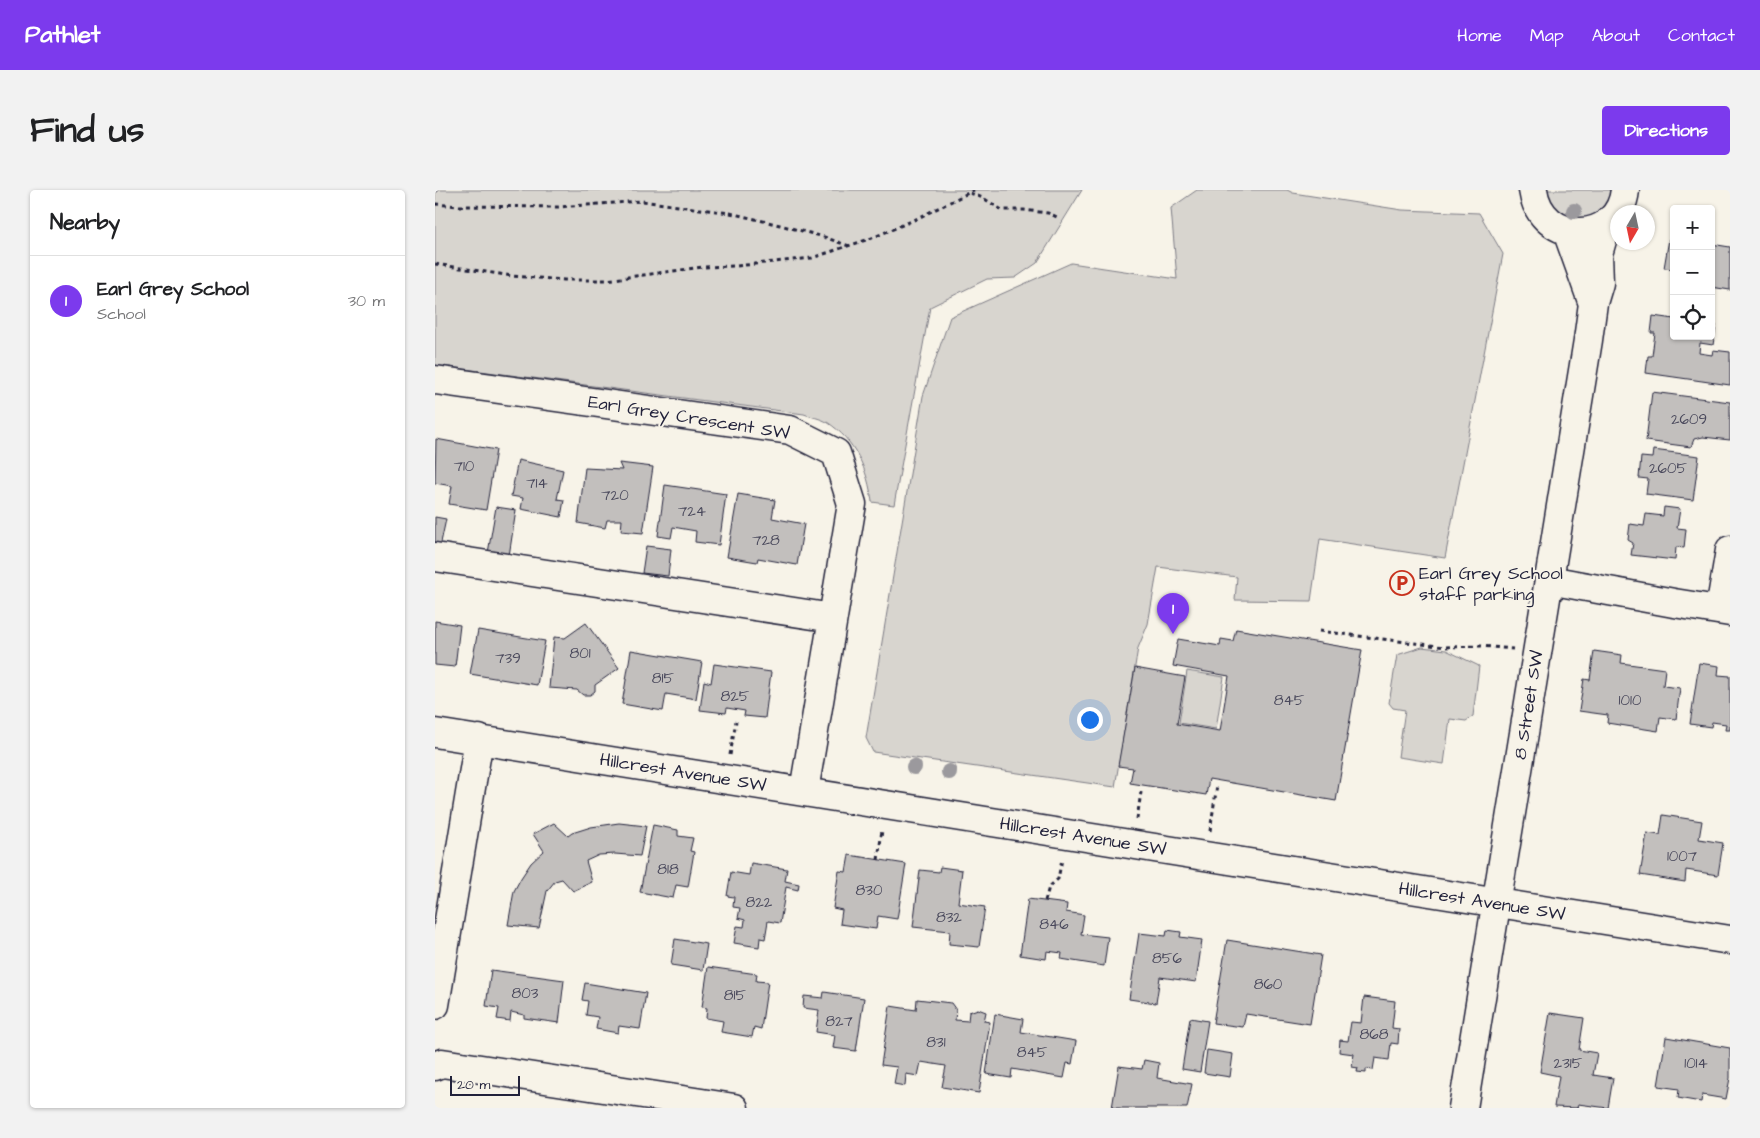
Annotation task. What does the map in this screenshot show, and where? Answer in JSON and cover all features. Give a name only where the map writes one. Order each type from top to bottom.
[{"type":"street","points":[[1533,190],[1539,209],[1546,219],[1567,231],[1589,231],[1599,228],[1625,200]]},
{"type":"street","name":"8 Street SW","points":[[1463,1108],[1593,303],[1599,284],[1599,254],[1603,238],[1625,200]]},
{"type":"street","name":"8 Street SW","points":[[1567,231],[1593,303]]},
{"type":"street","name":"Earl Grey Crescent SW","points":[[435,380],[790,430],[837,453],[852,504],[804,791]]},
{"type":"street","points":[[1549,580],[1725,611],[1730,550]]},
{"type":"street","points":[[435,557],[833,618]]},
{"type":"street","name":"Hillcrest Avenue SW","points":[[435,733],[1730,940]]},
{"type":"street","points":[[435,1005],[479,739]]},
{"type":"street","points":[[435,1066],[442,1063],[734,1108]]},
{"type":"path","points":[[435,264],[512,276],[564,280],[606,280],[703,267],[735,266],[812,258],[849,246],[914,220],[974,190]]},
{"type":"path","points":[[970,193],[983,198],[1002,210],[1049,213],[1059,218]]},
{"type":"path","points":[[435,204],[558,207],[642,201],[738,215],[815,234],[849,246]]},
{"type":"path","points":[[1319,630],[1445,647],[1481,646],[1519,650]]},
{"type":"path","points":[[729,762],[735,721]]},
{"type":"path","points":[[1209,837],[1217,785]]},
{"type":"path","points":[[1136,825],[1141,792]]},
{"type":"path","points":[[878,860],[883,825]]},
{"type":"path","points":[[1045,901],[1049,887],[1058,880],[1062,867],[1063,853]]},
{"type":"shaded area","points":[[435,190],[1082,190],[1037,263],[1015,278],[987,279],[930,307],[894,505],[872,502],[863,467],[852,447],[837,429],[821,419],[804,414],[435,365]]},
{"type":"shaded area","points":[[1197,190],[1287,190],[1293,193],[1402,210],[1479,213],[1503,254],[1445,558],[1320,539],[1311,601],[1235,600],[1237,577],[1158,567],[1148,624],[1138,648],[1115,787],[873,752],[866,738],[923,396],[950,317],[1071,263],[1177,279],[1171,208]]},
{"type":"shaded area","points":[[1547,190],[1616,190],[1597,218],[1572,220],[1553,207]]},
{"type":"shaded area","points":[[1422,647],[1446,650],[1479,666],[1473,716],[1466,721],[1450,719],[1444,764],[1398,757],[1405,710],[1393,708],[1389,703],[1397,655]]},
{"type":"shaded area","points":[[1187,671],[1224,677],[1216,729],[1179,723]]},
{"type":"building","points":[[1669,239],[1670,269],[1664,268]]},
{"type":"building","points":[[1715,245],[1730,247],[1730,290],[1715,288]]},
{"type":"building","points":[[1653,316],[1670,318],[1670,340],[1714,340],[1713,345],[1700,343],[1699,353],[1712,355],[1713,350],[1730,352],[1730,385],[1646,373],[1648,356],[1652,356],[1655,333],[1651,333]]},
{"type":"building","points":[[1652,392],[1730,402],[1730,440],[1703,437],[1694,439],[1691,447],[1646,441]]},
{"type":"building","points":[[436,439],[496,450],[486,510],[449,504],[452,486],[435,483]]},
{"type":"building","points":[[1653,450],[1699,456],[1693,500],[1646,494],[1648,479],[1639,478],[1641,457],[1652,458]]},
{"type":"building","points":[[518,460],[563,470],[557,499],[564,500],[561,517],[521,509],[523,498],[511,496]]},
{"type":"building","points":[[619,463],[653,467],[643,533],[621,531],[622,520],[607,520],[605,528],[578,523],[585,468],[622,470]]},
{"type":"building","points":[[665,485],[726,494],[719,545],[695,542],[696,531],[673,527],[671,538],[658,536]]},
{"type":"building","points":[[738,494],[775,500],[772,518],[804,524],[797,565],[758,558],[757,562],[727,557]]},
{"type":"building","points":[[496,507],[516,510],[509,556],[488,553]]},
{"type":"building","points":[[1664,507],[1680,509],[1677,528],[1686,529],[1684,548],[1676,547],[1675,560],[1631,555],[1633,543],[1628,540],[1630,524],[1644,526],[1646,514],[1663,516]]},
{"type":"building","points":[[435,517],[446,519],[439,552],[435,551]]},
{"type":"building","points":[[646,546],[671,549],[668,576],[642,573]]},
{"type":"building","points":[[435,621],[460,625],[455,667],[435,665]]},
{"type":"building","points":[[586,623],[619,668],[595,685],[595,691],[590,695],[583,695],[577,690],[549,688],[554,637],[565,638]]},
{"type":"building","points":[[1236,629],[1362,650],[1336,801],[1209,779],[1206,795],[1130,783],[1133,768],[1118,766],[1135,668],[1185,677],[1177,724],[1220,731],[1229,676],[1173,666],[1178,639],[1220,646],[1221,639],[1233,641]]},
{"type":"building","points":[[478,630],[545,641],[537,685],[470,674]]},
{"type":"building","points":[[631,650],[702,662],[696,699],[666,694],[663,711],[622,704]]},
{"type":"building","points":[[1594,651],[1622,655],[1621,663],[1665,669],[1663,686],[1680,688],[1676,719],[1660,717],[1658,731],[1607,723],[1608,715],[1579,711],[1584,679],[1590,680]]},
{"type":"building","points":[[1699,663],[1719,666],[1718,675],[1730,676],[1730,730],[1725,730],[1726,724],[1712,722],[1711,727],[1690,724]]},
{"type":"building","points":[[714,664],[771,672],[765,718],[744,716],[745,711],[727,708],[726,713],[700,710],[704,681],[711,683]]},
{"type":"building","points":[[1663,815],[1702,821],[1699,839],[1723,843],[1718,875],[1686,870],[1685,882],[1640,875],[1647,833],[1660,835]]},
{"type":"building","points":[[554,823],[568,836],[591,827],[619,823],[646,826],[640,856],[599,855],[586,861],[592,882],[573,891],[562,879],[555,881],[547,891],[539,928],[508,925],[514,891],[531,863],[544,851],[533,834]]},
{"type":"building","points":[[653,825],[678,830],[678,836],[693,838],[690,851],[694,852],[688,887],[676,885],[673,898],[640,892]]},
{"type":"building","points":[[849,855],[906,864],[897,919],[878,916],[876,929],[840,924],[842,910],[833,908],[839,871],[846,872]]},
{"type":"building","points":[[751,863],[787,869],[785,881],[799,884],[798,890],[786,887],[780,923],[768,921],[765,939],[760,938],[759,947],[734,943],[737,926],[744,927],[745,920],[738,918],[740,908],[733,907],[734,897],[727,896],[731,872],[749,875]]},
{"type":"building","points":[[940,867],[962,870],[958,903],[985,907],[979,947],[949,944],[950,931],[913,927],[920,870],[939,872]]},
{"type":"building","points":[[1028,899],[1067,904],[1066,912],[1084,915],[1081,934],[1108,937],[1104,966],[1061,959],[1062,953],[1047,951],[1046,959],[1020,955]]},
{"type":"building","points":[[1167,930],[1181,932],[1180,937],[1202,940],[1196,982],[1160,977],[1156,1003],[1129,999],[1139,933],[1166,936]]},
{"type":"building","points":[[675,939],[707,944],[703,970],[671,965]]},
{"type":"building","points":[[1227,940],[1321,955],[1310,1024],[1246,1014],[1243,1027],[1213,1023]]},
{"type":"building","points":[[708,967],[757,974],[756,981],[768,982],[761,1029],[754,1027],[752,1037],[721,1032],[723,1021],[706,1018],[707,1008],[702,1007]]},
{"type":"building","points":[[491,970],[564,980],[559,1023],[524,1018],[524,1015],[511,1012],[510,1021],[497,1019],[499,1008],[486,1006]]},
{"type":"building","points":[[585,983],[646,993],[640,1029],[619,1026],[618,1033],[596,1029],[598,1017],[586,1015],[588,1001],[582,1000]]},
{"type":"building","points":[[824,992],[864,998],[856,1051],[833,1048],[835,1035],[816,1032],[819,1010],[803,1008],[804,996],[823,998]]},
{"type":"building","points":[[1364,997],[1395,1001],[1392,1028],[1399,1029],[1398,1044],[1391,1043],[1389,1060],[1375,1058],[1373,1070],[1366,1069],[1366,1073],[1357,1072],[1358,1068],[1352,1067],[1354,1054],[1339,1052],[1340,1040],[1348,1041],[1351,1022],[1361,1023]]},
{"type":"building","points":[[917,999],[951,1003],[956,1010],[955,1020],[968,1021],[969,1012],[978,1009],[986,1012],[984,1021],[990,1022],[979,1093],[942,1087],[946,1066],[921,1062],[918,1076],[906,1074],[905,1086],[894,1084],[897,1067],[881,1065],[890,1006],[916,1010]]},
{"type":"building","points":[[1550,1013],[1584,1018],[1579,1050],[1597,1053],[1593,1075],[1613,1078],[1608,1108],[1578,1104],[1577,1108],[1554,1107],[1559,1076],[1540,1072]]},
{"type":"building","points":[[995,1014],[1023,1019],[1021,1032],[1076,1041],[1072,1064],[1067,1063],[1064,1078],[1012,1069],[1011,1078],[986,1074]]},
{"type":"building","points":[[1190,1018],[1208,1021],[1200,1072],[1182,1069]]},
{"type":"building","points":[[1666,1037],[1730,1048],[1730,1078],[1726,1099],[1702,1095],[1701,1102],[1678,1098],[1679,1089],[1658,1086]]},
{"type":"building","points":[[1207,1050],[1233,1054],[1230,1077],[1204,1073]]},
{"type":"building","points":[[1144,1060],[1159,1063],[1157,1078],[1192,1084],[1187,1108],[1112,1108],[1119,1066],[1142,1069]]},
{"type":"place","name":"Earl Grey School staff parking","points":[[1402,583]]},
{"type":"place","name":"Earl Grey School","points":[[1173,634]]}]
